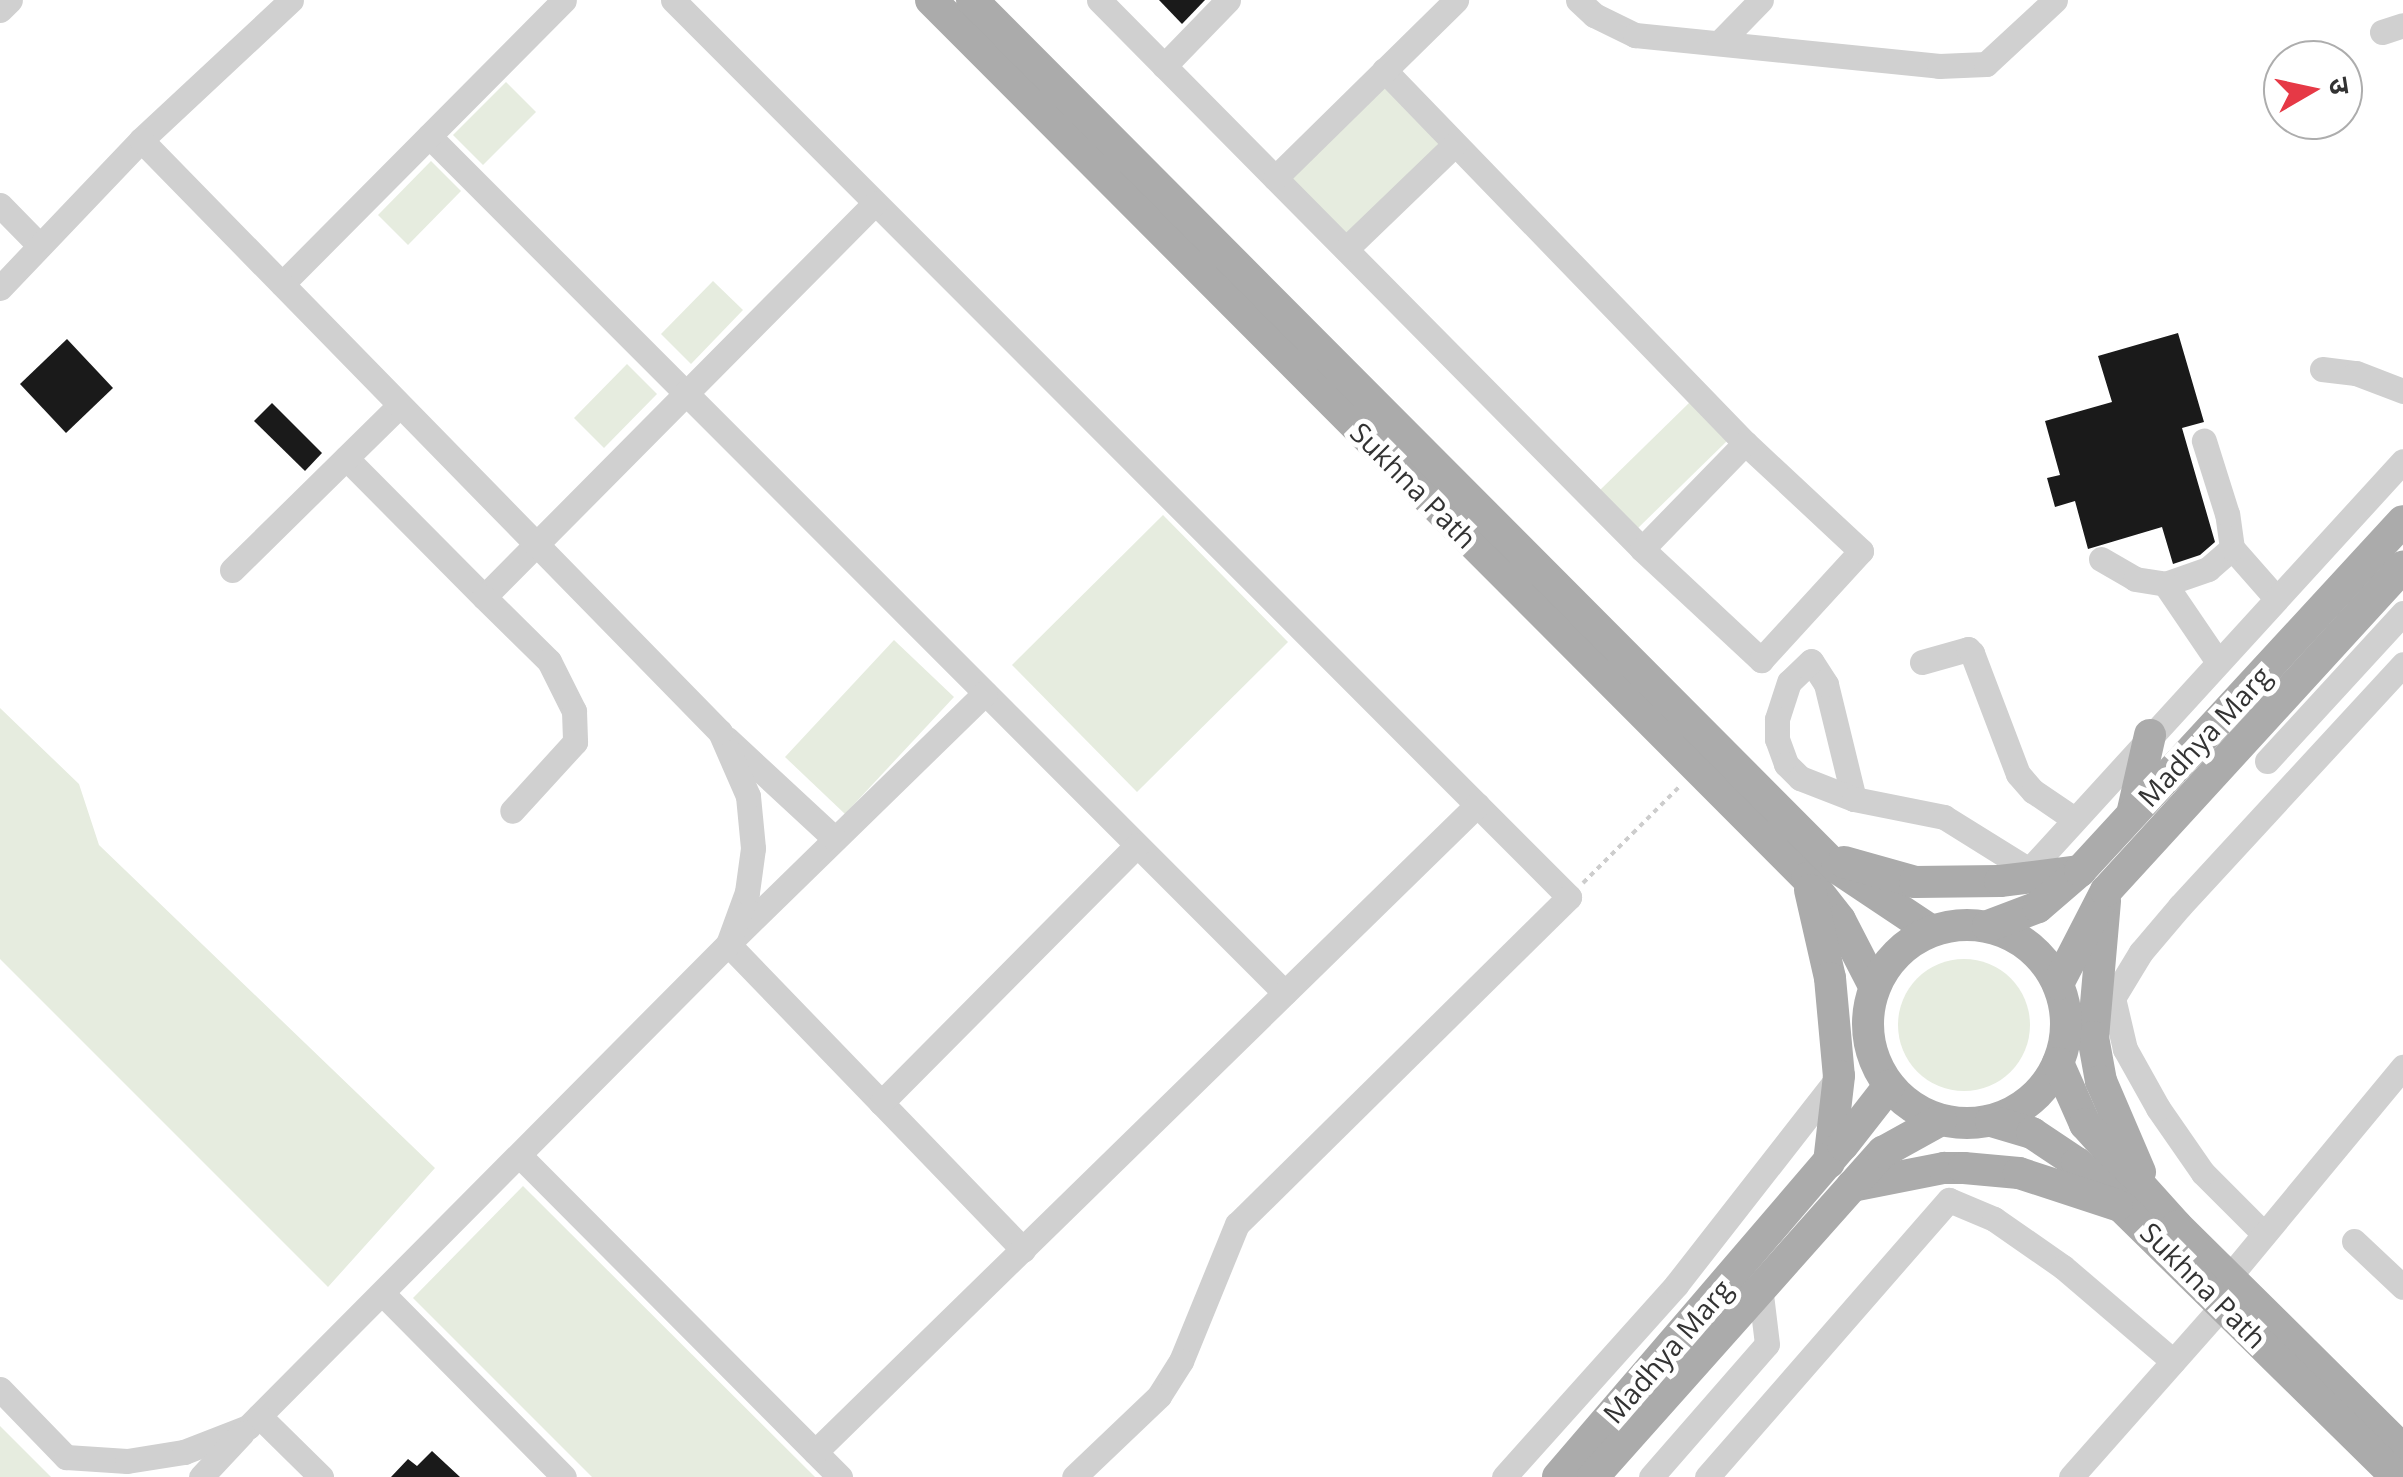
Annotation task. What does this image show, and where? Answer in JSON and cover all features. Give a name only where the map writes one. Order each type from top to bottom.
[{"type":"main road","name":"Sukhna Path","points":[[931,0],[1697,768],[1816,867],[1930,930]]},
{"type":"main road","name":"Sukhna Path","points":[[972,0],[1816,867],[1874,986]]},
{"type":"main road","name":"Madhya Marg","points":[[2058,984],[2093,881],[2132,814],[2403,521]]},
{"type":"main road","name":"Madhya Marg","points":[[1988,926],[2093,881],[2254,752],[2403,566]]},
{"type":"main road","points":[[2132,814],[2150,735]]},
{"type":"main road","points":[[1829,1162],[1839,1076],[1816,867],[1916,882],[2025,874],[2093,881],[2092,1037],[2101,1081],[2139,1203]]},
{"type":"main road","points":[[1988,926],[2024,942],[2045,962],[2058,984],[2066,1019],[2058,1063],[2027,1103],[1991,1121],[1940,1120],[1910,1106],[1888,1086],[1872,1056],[1867,1032],[1874,986],[1911,940],[1930,930],[1988,926]]},
{"type":"main road","name":"Sukhna Path","points":[[2058,1063],[2085,1124],[2139,1203],[2226,1290],[2397,1477]]},
{"type":"main road","name":"Madhya Marg","points":[[1593,1477],[1749,1278],[1829,1162],[1888,1086]]},
{"type":"main road","name":"Madhya Marg","points":[[1558,1477],[1749,1278],[1852,1186],[1883,1152],[1940,1120]]},
{"type":"main road","name":"Sukhna Path","points":[[1991,1121],[2032,1132],[2139,1203]]},
{"type":"main road","points":[[1852,1186],[1964,1168],[2019,1173],[2139,1203]]},
{"type":"main road","name":"Sukhna Path","points":[[2226,1290],[2403,1450]]},
{"type":"street","points":[[0,10],[10,0]]},
{"type":"street","points":[[0,288],[142,140],[291,0]]},
{"type":"street","points":[[282,284],[564,0]]},
{"type":"street","points":[[672,0],[1569,896],[1237,1224],[1180,1362],[1159,1396],[1074,1477]]},
{"type":"street","points":[[1099,0],[1642,549],[1761,660],[1860,551],[1746,444],[1384,70]]},
{"type":"street","points":[[1164,66],[1228,0]]},
{"type":"street","points":[[1275,178],[1456,0]]},
{"type":"street","points":[[1578,0],[1594,15],[1634,35],[1939,66],[1986,64],[2055,0]]},
{"type":"street","points":[[1719,43],[1761,0]]},
{"type":"street","points":[[429,136],[1285,993]]},
{"type":"street","points":[[142,140],[720,732],[835,839]]},
{"type":"street","points":[[1346,249],[1455,144]]},
{"type":"street","points":[[484,597],[876,203]]},
{"type":"street","points":[[0,205],[39,245]]},
{"type":"street","points":[[2322,368],[2356,373],[2403,391]]},
{"type":"street","points":[[232,570],[400,405]]},
{"type":"street","points":[[2204,441],[2227,514],[2232,548],[2276,598]]},
{"type":"street","points":[[1642,549],[1746,444]]},
{"type":"street","points":[[346,458],[549,661],[574,711],[575,742],[512,811]]},
{"type":"street","points":[[1854,798],[1826,684],[1811,661],[1789,682],[1781,698],[1777,739],[1786,764],[1800,778],[1854,798],[1944,817],[2025,874],[2403,462]]},
{"type":"street","points":[[2102,559],[2134,579],[2165,584],[2208,569],[2232,548]]},
{"type":"street","points":[[2165,584],[2218,662]]},
{"type":"street","points":[[2298,776],[2254,752],[2403,613]]},
{"type":"street","points":[[1922,662],[1968,649],[1972,652],[2018,774],[2032,790],[2074,818]]},
{"type":"street","points":[[2264,1234],[2203,1173],[2158,1108],[2125,1049],[2113,998],[2141,952],[2403,664]]},
{"type":"street","points":[[201,1477],[728,944],[986,693]]},
{"type":"street","points":[[720,732],[748,796],[753,848],[747,892],[728,944]]},
{"type":"street","points":[[816,1452],[1477,805]]},
{"type":"street","points":[[882,1103],[1137,845]]},
{"type":"street","points":[[728,944],[1023,1250]]},
{"type":"street","points":[[2070,1477],[2173,1362],[2264,1234],[2403,1067]]},
{"type":"street","points":[[1504,1477],[1676,1284],[1839,1076]]},
{"type":"street","points":[[521,1157],[840,1477]]},
{"type":"street","points":[[1707,1477],[1950,1200],[1994,1219],[2063,1267],[2173,1362]]},
{"type":"street","points":[[2354,1241],[2398,1272]]},
{"type":"street","points":[[1676,1284],[1749,1278],[1777,1396]]},
{"type":"street","points":[[383,1294],[564,1477]]},
{"type":"street","points":[[1651,1477],[1767,1344]]},
{"type":"street","points":[[0,1390],[86,1477]]},
{"type":"street","points":[[66,1457],[128,1461],[184,1452],[254,1421]]},
{"type":"street","points":[[254,1421],[321,1477]]},
{"type":"path","points":[[1569,896],[1697,768]]},
{"type":"shaded area","points":[[506,82],[536,112],[483,165],[453,135]]},
{"type":"shaded area","points":[[1385,84],[1442,144],[1344,239],[1286,178]]},
{"type":"shaded area","points":[[431,161],[461,191],[408,245],[378,215]]},
{"type":"shaded area","points":[[713,281],[743,310],[691,364],[661,334]]},
{"type":"shaded area","points":[[627,364],[657,394],[604,448],[574,418]]},
{"type":"shaded area","points":[[1690,402],[1727,441],[1636,530],[1598,492]]},
{"type":"shaded area","points":[[1163,515],[1288,642],[1137,792],[1012,665]]},
{"type":"shaded area","points":[[894,640],[954,697],[845,814],[785,757]]},
{"type":"shaded area","points":[[0,708],[79,784],[99,845],[435,1168],[328,1287],[0,959]]},
{"type":"shaded area","points":[[1964,959],[1989,964],[2011,978],[2025,1000],[2030,1025],[2025,1050],[2011,1072],[1989,1086],[1964,1091],[1939,1086],[1917,1072],[1903,1050],[1898,1025],[1903,1000],[1917,978],[1939,964]]},
{"type":"shaded area","points":[[523,1186],[815,1477],[592,1477],[413,1298]]},
{"type":"shaded area","points":[[0,1426],[51,1477],[0,1477]]},
{"type":"building","points":[[1159,0],[1205,0],[1182,24]]},
{"type":"building","points":[[2178,333],[2204,422],[2182,428],[2215,542],[2200,555],[2173,564],[2162,527],[2088,549],[2075,501],[2055,507],[2047,478],[2060,475],[2045,421],[2112,402],[2098,356]]},
{"type":"building","points":[[67,339],[113,388],[66,433],[20,384]]},
{"type":"building","points":[[272,403],[322,453],[305,471],[254,421]]},
{"type":"building","points":[[432,1451],[460,1477],[391,1477],[408,1459],[417,1466]]}]
